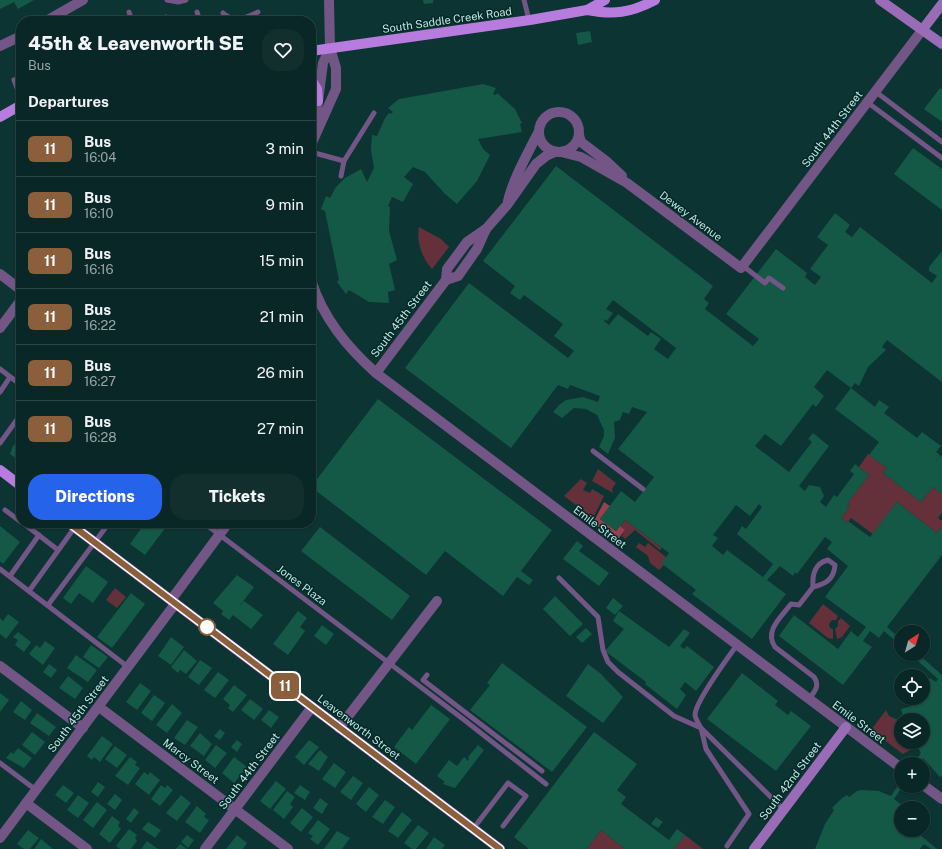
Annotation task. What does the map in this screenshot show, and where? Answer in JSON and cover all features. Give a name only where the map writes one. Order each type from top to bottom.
[{"type":"main road","name":"South Saddle Creek Road","points":[[316,50],[530,20],[587,10],[605,0]]},
{"type":"main road","name":"South Saddle Creek Road","points":[[587,10],[606,14],[631,10],[655,0]]},
{"type":"main road","points":[[880,0],[923,29],[942,44]]},
{"type":"main road","name":"South 44th Street","points":[[923,29],[942,4]]},
{"type":"main road","points":[[316,87],[318,101]]},
{"type":"main road","points":[[0,117],[16,108]]},
{"type":"main road","points":[[0,470],[16,482]]},
{"type":"main road","name":"Leavenworth Street","points":[[76,528],[496,848]]},
{"type":"main road","name":"South 42nd Street","points":[[754,849],[846,727]]},
{"type":"street","points":[[55,16],[83,0]]},
{"type":"street","points":[[316,134],[336,89],[336,68],[330,48],[329,0]]},
{"type":"street","name":"South 44th Street","points":[[742,267],[923,29]]},
{"type":"street","points":[[0,46],[16,38]]},
{"type":"street","points":[[316,115],[323,63],[330,48]]},
{"type":"street","name":"South 45th Street","points":[[376,373],[446,280],[447,269],[467,242],[486,229],[507,205],[531,169],[546,156],[573,147],[579,134],[576,122],[572,116],[560,112],[553,112],[542,120],[521,170],[512,185],[507,205]]},
{"type":"street","points":[[538,132],[543,145],[558,152]]},
{"type":"street","name":"Dewey Avenue","points":[[579,134],[581,142],[618,171],[627,183]]},
{"type":"street","name":"Dewey Avenue","points":[[558,152],[581,157],[627,183],[742,267]]},
{"type":"street","points":[[0,274],[16,286]]},
{"type":"street","name":"Emile Street","points":[[316,291],[326,313],[342,339],[376,373],[894,763]]},
{"type":"street","points":[[0,328],[16,307]]},
{"type":"street","name":"South 45th Street","points":[[0,838],[128,667],[224,528]]},
{"type":"street","points":[[339,728],[437,601]]},
{"type":"street","points":[[0,666],[82,728]]},
{"type":"street","name":"Marcy Street","points":[[99,707],[288,849]]},
{"type":"street","name":"South 44th Street","points":[[205,849],[312,707]]},
{"type":"street","points":[[930,790],[942,799]]},
{"type":"street","points":[[26,803],[87,849]]},
{"type":"lane","points":[[167,0],[178,2],[186,0]]},
{"type":"lane","points":[[524,0],[530,20]]},
{"type":"lane","points":[[129,12],[130,16]]},
{"type":"lane","points":[[198,12],[199,16]]},
{"type":"lane","points":[[252,16],[258,12]]},
{"type":"lane","points":[[223,13],[227,16]]},
{"type":"lane","points":[[876,92],[942,142]]},
{"type":"lane","points":[[867,102],[942,158]]},
{"type":"lane","points":[[341,176],[344,161],[374,113]]},
{"type":"lane","points":[[316,153],[344,161]]},
{"type":"lane","points":[[742,267],[765,283],[769,278],[783,288]]},
{"type":"lane","points":[[0,369],[16,381]]},
{"type":"lane","points":[[0,392],[10,377]]},
{"type":"lane","points":[[0,442],[16,421]]},
{"type":"lane","points":[[593,451],[643,489]]},
{"type":"lane","points":[[5,510],[16,518]]},
{"type":"lane","points":[[30,528],[58,550]]},
{"type":"lane","points":[[29,591],[58,550],[70,528]]},
{"type":"lane","points":[[48,605],[104,528]]},
{"type":"lane","name":"Jones Plaza","points":[[210,528],[546,784]]},
{"type":"lane","points":[[10,576],[39,535]]},
{"type":"lane","points":[[809,700],[817,688],[818,683],[814,677],[775,647],[770,640],[771,631],[791,604],[799,605],[814,587],[823,585],[832,576],[835,565],[828,560],[822,561],[815,570],[812,576],[814,587]]},
{"type":"lane","points":[[0,569],[128,667]]},
{"type":"lane","points":[[559,578],[598,617],[603,650],[608,662],[618,672],[674,716],[701,728],[783,809]]},
{"type":"lane","points":[[727,846],[749,814],[706,749],[701,728],[696,719],[695,713],[702,698],[737,645]]},
{"type":"lane","points":[[427,674],[423,680],[542,771]]},
{"type":"lane","points":[[0,763],[36,790]]},
{"type":"lane","points":[[473,829],[508,783],[526,796],[503,826]]},
{"type":"shaded area","points":[[419,227],[441,239],[449,247],[432,269],[425,260],[419,244]]},
{"type":"shaded area","points":[[868,454],[887,468],[883,473],[921,502],[933,487],[942,494],[942,512],[938,518],[942,521],[942,527],[937,533],[897,502],[873,534],[851,518],[847,523],[841,518],[850,506],[847,504],[869,475],[859,467]]},
{"type":"shaded area","points":[[598,469],[616,483],[612,489],[613,493],[592,481]]},
{"type":"shaded area","points":[[581,479],[587,483],[583,490],[590,493],[592,489],[604,496],[593,518],[564,496]]},
{"type":"shaded area","points":[[604,502],[610,506],[600,519],[616,531],[620,526],[625,530],[619,538],[612,538],[593,523]]},
{"type":"shaded area","points":[[625,520],[662,548],[660,550],[635,530],[625,539],[622,536],[625,530],[620,526]]},
{"type":"shaded area","points":[[639,543],[645,547],[648,543],[666,557],[664,565],[659,570],[650,563],[648,556],[636,547]]},
{"type":"shaded area","points":[[115,588],[126,597],[117,608],[106,600]]},
{"type":"shaded area","points":[[823,604],[838,616],[836,620],[832,620],[829,624],[830,628],[833,629],[833,639],[828,638],[809,623]]},
{"type":"shaded area","points":[[841,618],[850,626],[842,637],[837,639],[835,629]]},
{"type":"shaded area","points":[[886,710],[889,716],[894,718],[894,747],[871,730]]},
{"type":"shaded area","points":[[896,749],[912,749],[903,754]]},
{"type":"shaded area","points":[[601,830],[625,849],[587,849]]},
{"type":"shaded area","points":[[685,835],[703,849],[674,849]]},
{"type":"building","points":[[0,0],[34,0],[18,9],[14,2],[0,9]]},
{"type":"building","points":[[423,0],[433,0],[433,3],[424,4]]},
{"type":"building","points":[[590,31],[592,42],[578,45],[576,33]]},
{"type":"building","points":[[483,84],[496,88],[493,94],[496,95],[497,93],[515,109],[522,123],[520,124],[522,132],[478,139],[483,149],[490,155],[477,181],[457,204],[445,194],[425,172],[413,167],[404,177],[413,184],[403,202],[392,197],[388,206],[390,207],[389,231],[397,260],[389,264],[395,290],[388,292],[389,303],[369,302],[349,290],[346,294],[337,282],[339,280],[325,211],[321,209],[326,196],[330,198],[336,187],[345,178],[361,169],[367,182],[374,168],[371,150],[372,135],[377,136],[385,118],[389,113],[391,114],[393,112],[388,108],[399,99]]},
{"type":"building","points":[[940,88],[942,89],[942,122],[924,109]]},
{"type":"building","points":[[913,148],[942,169],[942,210],[894,174]]},
{"type":"building","points":[[556,166],[713,286],[704,299],[709,303],[705,309],[753,346],[759,339],[726,314],[776,249],[807,273],[805,277],[815,285],[821,277],[810,269],[828,245],[817,237],[835,213],[850,225],[845,232],[852,237],[860,227],[932,283],[937,276],[929,271],[929,267],[942,251],[942,382],[887,340],[882,347],[886,350],[868,367],[859,386],[855,383],[851,388],[827,370],[814,387],[824,396],[816,407],[813,404],[781,446],[765,434],[755,446],[789,472],[812,442],[808,439],[813,433],[829,446],[799,486],[805,491],[809,485],[820,487],[824,496],[820,502],[826,507],[834,495],[837,497],[854,474],[850,471],[855,464],[869,475],[847,504],[850,506],[841,518],[847,523],[848,521],[870,537],[897,502],[937,533],[942,527],[942,555],[887,627],[894,633],[894,640],[884,631],[879,638],[870,631],[863,641],[872,647],[843,685],[779,636],[794,615],[838,649],[851,631],[858,637],[866,627],[825,597],[848,566],[827,549],[832,542],[825,537],[797,574],[795,572],[793,576],[780,566],[767,580],[786,594],[752,639],[692,594],[696,590],[661,563],[669,553],[625,520],[616,531],[600,519],[621,491],[635,502],[654,477],[618,449],[647,412],[632,407],[629,414],[623,412],[620,420],[614,422],[615,438],[608,454],[599,447],[604,436],[604,430],[597,415],[586,409],[574,408],[562,418],[553,412],[566,400],[583,397],[598,402],[600,396],[570,385],[568,389],[558,385],[511,448],[405,368],[469,283],[568,358],[574,351],[554,336],[563,324],[524,295],[520,300],[510,293],[515,286],[483,261]],"holes":[[[613,300],[676,348],[668,359],[654,349],[661,339],[651,332],[648,336],[618,314],[609,325],[604,321],[605,319],[607,321],[613,313],[606,309]],[[759,504],[762,507],[746,529],[742,526],[737,534],[773,564],[763,577],[727,550],[723,555],[712,546],[718,538],[713,535],[736,505],[750,516]]]},
{"type":"building","points":[[851,388],[875,407],[879,400],[889,407],[884,413],[917,438],[922,432],[941,446],[936,452],[942,457],[942,494],[933,487],[921,502],[883,473],[887,468],[869,455],[879,442],[835,409]]},
{"type":"building","points":[[378,399],[552,530],[521,571],[533,580],[529,585],[517,577],[503,596],[445,551],[426,575],[316,491],[316,480]]},
{"type":"building","points":[[16,443],[16,458],[10,454]]},
{"type":"building","points":[[0,526],[20,542],[3,564],[0,561]]},
{"type":"building","points":[[320,527],[410,596],[392,620],[301,551]]},
{"type":"building","points":[[141,528],[165,528],[145,555],[130,544]]},
{"type":"building","points":[[577,541],[583,546],[579,551],[609,573],[599,586],[563,559]]},
{"type":"building","points":[[86,566],[108,582],[93,603],[79,593],[71,604],[63,598]]},
{"type":"building","points":[[237,575],[254,587],[238,608],[244,601],[263,615],[251,629],[233,615],[229,620],[221,614],[223,611],[213,603]]},
{"type":"building","points":[[131,593],[145,604],[112,648],[97,637]]},
{"type":"building","points":[[555,596],[583,624],[570,636],[543,609]]},
{"type":"building","points":[[613,598],[623,606],[615,615],[606,608]]},
{"type":"building","points":[[298,611],[307,618],[300,627],[305,631],[288,655],[273,644]]},
{"type":"building","points":[[619,611],[669,647],[684,629],[690,633],[680,646],[684,649],[687,646],[714,667],[696,691],[685,682],[680,689],[686,695],[677,709],[645,684],[646,682],[605,651],[624,629],[613,621]]},
{"type":"building","points":[[8,614],[19,622],[6,639],[0,634],[0,618],[3,621]]},
{"type":"building","points":[[322,625],[334,634],[326,645],[314,636]]},
{"type":"building","points":[[586,628],[592,634],[582,643],[576,637]]},
{"type":"building","points":[[18,632],[31,642],[24,652],[15,645],[18,640],[13,637]]},
{"type":"building","points":[[171,637],[184,647],[171,665],[158,656]]},
{"type":"building","points":[[45,641],[55,648],[43,665],[29,654],[36,645],[40,648]]},
{"type":"building","points":[[91,645],[108,657],[99,668],[83,657]]},
{"type":"building","points":[[184,650],[197,661],[186,674],[180,670],[178,673],[171,667]]},
{"type":"building","points":[[76,655],[97,670],[88,682],[67,668]]},
{"type":"building","points":[[200,660],[212,668],[199,685],[188,677]]},
{"type":"building","points":[[918,661],[926,661],[942,675],[942,776],[940,777],[930,766],[930,757],[918,757],[921,753],[918,749],[930,749],[930,713],[902,713],[901,709],[912,705],[930,705],[930,678],[936,682],[938,679],[930,672],[930,669],[927,669]]},
{"type":"building","points":[[502,663],[587,727],[552,772],[470,710],[490,685],[487,683]]},
{"type":"building","points":[[49,664],[57,670],[51,678],[43,672]]},
{"type":"building","points":[[588,664],[600,673],[623,697],[603,723],[566,696]]},
{"type":"building","points":[[218,672],[229,680],[215,698],[204,690]]},
{"type":"building","points":[[742,673],[778,701],[775,705],[788,715],[791,711],[811,726],[776,771],[707,719]]},
{"type":"building","points":[[68,676],[83,688],[75,699],[59,688]]},
{"type":"building","points":[[140,683],[151,691],[137,710],[126,702]]},
{"type":"building","points":[[234,685],[247,695],[233,712],[228,708],[230,705],[223,699]]},
{"type":"building","points":[[0,693],[9,700],[0,712]]},
{"type":"building","points":[[154,695],[165,703],[152,721],[141,713]]},
{"type":"building","points":[[250,699],[263,709],[254,720],[241,710]]},
{"type":"building","points":[[21,701],[32,710],[25,720],[13,712]]},
{"type":"building","points":[[172,704],[182,713],[167,733],[156,725]]},
{"type":"building","points":[[431,705],[450,719],[416,764],[394,747],[409,727],[412,730]]},
{"type":"building","points":[[269,710],[279,717],[271,728],[261,720]]},
{"type":"building","points":[[37,713],[56,727],[49,736],[30,723]]},
{"type":"building","points":[[187,720],[198,727],[185,745],[174,738]]},
{"type":"building","points":[[220,729],[225,733],[220,740],[214,736]]},
{"type":"building","points":[[32,732],[45,742],[35,755],[22,745]]},
{"type":"building","points":[[594,732],[637,764],[617,790],[626,797],[621,804],[669,840],[677,829],[685,835],[674,849],[625,849],[601,830],[587,849],[529,849],[514,837]]},
{"type":"building","points":[[200,733],[212,744],[204,756],[190,746]]},
{"type":"building","points":[[102,736],[113,744],[100,762],[94,757],[92,760],[87,756]]},
{"type":"building","points":[[237,740],[242,744],[237,752],[231,747]]},
{"type":"building","points":[[309,740],[319,747],[304,765],[295,757]]},
{"type":"building","points":[[216,745],[227,753],[215,768],[205,760]]},
{"type":"building","points":[[478,745],[484,750],[455,788],[443,784],[445,782],[437,776],[449,760],[457,766],[464,757],[468,761],[468,757]]},
{"type":"building","points":[[115,746],[127,755],[117,768],[105,759]]},
{"type":"building","points":[[18,748],[32,758],[24,768],[6,758],[11,752],[13,754]]},
{"type":"building","points":[[320,750],[328,757],[319,771],[308,764]]},
{"type":"building","points":[[130,757],[137,762],[135,765],[140,768],[128,785],[115,776]]},
{"type":"building","points":[[234,757],[247,767],[234,783],[222,773]]},
{"type":"building","points":[[334,763],[346,772],[335,788],[322,779]]},
{"type":"building","points":[[144,772],[148,775],[150,772],[160,780],[149,795],[135,784]]},
{"type":"building","points":[[353,776],[363,783],[351,800],[340,792]]},
{"type":"building","points":[[276,781],[286,789],[270,809],[260,801]]},
{"type":"building","points":[[98,782],[105,787],[98,797],[91,792]]},
{"type":"building","points":[[63,785],[74,793],[66,803],[55,795]]},
{"type":"building","points":[[161,785],[165,788],[167,785],[173,790],[160,806],[151,799]]},
{"type":"building","points":[[300,785],[310,792],[305,800],[294,793]]},
{"type":"building","points":[[369,787],[379,795],[366,812],[356,804]]},
{"type":"building","points":[[862,790],[879,791],[891,796],[894,792],[894,793],[898,793],[894,799],[896,801],[894,801],[894,837],[922,837],[937,849],[931,849],[924,844],[920,849],[815,849],[825,824],[834,810],[832,808],[842,798],[847,795],[849,797],[857,791]]},
{"type":"building","points":[[287,791],[295,797],[290,804],[293,807],[284,819],[273,810]]},
{"type":"building","points":[[115,794],[122,800],[115,810],[107,804]]},
{"type":"building","points":[[78,795],[89,803],[78,818],[67,810]]},
{"type":"building","points":[[181,795],[191,803],[177,821],[166,813]]},
{"type":"building","points":[[320,798],[328,804],[322,814],[313,808]]},
{"type":"building","points":[[385,800],[395,807],[383,824],[372,817]]},
{"type":"building","points":[[97,802],[107,810],[93,828],[83,820]]},
{"type":"building","points":[[197,806],[206,814],[204,817],[209,820],[200,833],[185,822]]},
{"type":"building","points":[[134,808],[139,812],[131,823],[126,819]]},
{"type":"building","points":[[302,808],[313,817],[301,832],[290,823]]},
{"type":"building","points":[[402,812],[412,820],[398,838],[388,831]]},
{"type":"building","points":[[112,816],[120,822],[118,826],[121,829],[110,843],[99,834]]},
{"type":"building","points":[[656,817],[663,822],[658,828],[651,824]]},
{"type":"building","points":[[318,820],[330,829],[318,845],[310,839],[313,836],[308,833]]},
{"type":"building","points":[[148,822],[161,830],[155,838],[142,829]]},
{"type":"building","points":[[418,825],[429,833],[416,849],[412,849],[404,843]]},
{"type":"building","points":[[129,829],[137,835],[135,838],[137,841],[131,849],[120,849],[116,846]]},
{"type":"building","points":[[28,830],[39,838],[30,849],[24,849],[17,844]]},
{"type":"building","points":[[337,831],[350,838],[342,849],[324,849]]},
{"type":"building","points":[[187,835],[194,840],[188,848],[181,842]]},
{"type":"building","points":[[237,835],[247,843],[243,849],[226,849]]},
{"type":"building","points":[[434,837],[445,845],[442,849],[426,849]]},
{"type":"building","points":[[41,839],[53,849],[34,849]]},
{"type":"building","points":[[147,841],[158,849],[141,849]]},
{"type":"building","points":[[180,844],[187,849],[176,849]]},
{"type":"bus line","name":"11","points":[[76,528],[500,849]]}]
